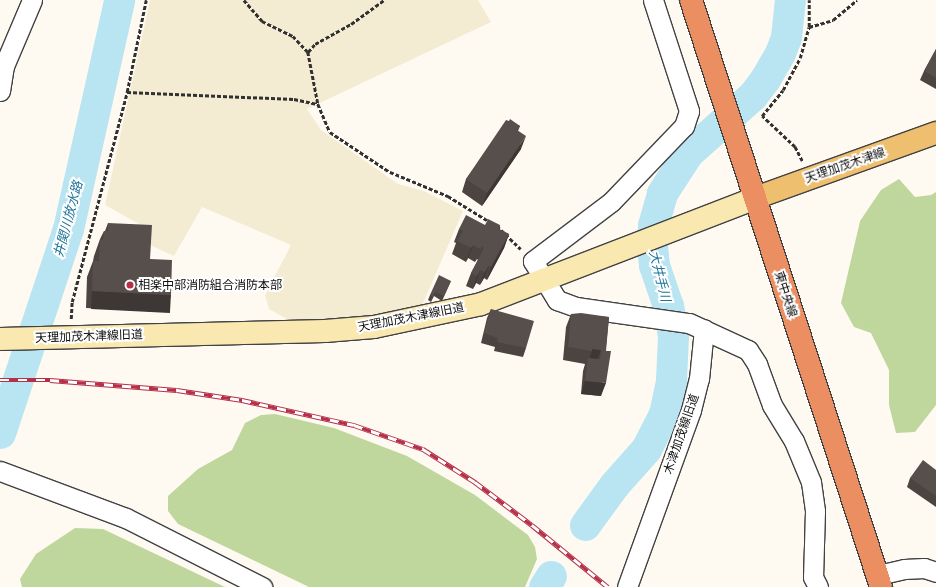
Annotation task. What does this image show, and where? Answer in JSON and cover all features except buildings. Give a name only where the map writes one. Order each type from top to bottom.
[{"type":"highway","name":"東中央線","points":[[692,0],[734,136],[879,581]]},
{"type":"main road","name":"天理加茂木津線","points":[[755,198],[809,177],[936,133]]},
{"type":"street","points":[[0,91],[4,66],[32,0]]},
{"type":"street","points":[[653,0],[689,111],[684,126],[611,202],[533,261],[557,300],[576,308],[654,318],[696,326],[748,350],[757,364],[772,405],[794,441],[811,482],[815,511],[813,577],[818,587]]},
{"type":"street","name":"天理加茂木津線旧道","points":[[1,339],[66,336],[325,331],[374,327],[481,304],[545,281],[675,228],[755,198]]},
{"type":"street","name":"木津加茂線旧道","points":[[627,587],[691,410],[699,379],[696,326]]},
{"type":"street","points":[[8,473],[126,518],[262,587]]},
{"type":"street","points":[[879,581],[904,569],[924,568],[936,572]]},
{"type":"path","points":[[66,336],[72,302],[127,92],[146,0]]},
{"type":"path","points":[[244,0],[262,21],[292,36],[308,52],[318,104],[330,132],[390,172],[448,196],[505,231],[533,261]]},
{"type":"path","points":[[308,52],[315,44],[351,24],[384,0]]},
{"type":"path","points":[[809,0],[809,27],[800,58],[783,90],[762,116],[795,147],[809,177]]},
{"type":"path","points":[[809,27],[833,20],[857,0]]},
{"type":"path","points":[[127,92],[294,99],[318,104]]},
{"type":"shaded area","points":[[150,0],[478,0],[491,22],[307,109],[321,130],[398,184],[424,191],[463,211],[421,308],[367,318],[289,320],[269,309],[265,295],[291,245],[202,207],[174,256],[150,245],[148,229],[105,205]]},
{"type":"green space","points":[[899,179],[915,197],[931,195],[936,192],[936,405],[915,432],[896,433],[889,405],[889,370],[871,333],[854,327],[841,303],[860,221],[881,190]]},
{"type":"green space","points":[[275,414],[334,428],[407,456],[475,495],[528,535],[535,547],[537,559],[525,587],[309,587],[178,524],[168,511],[168,496],[198,469],[232,450],[245,423],[261,415]]},
{"type":"green space","points":[[75,528],[103,529],[225,587],[22,587],[20,579],[36,554]]},
{"type":"waterway","name":"井関川放水路","points":[[0,433],[68,229],[119,0]]},
{"type":"waterway","name":"大井手川","points":[[585,525],[614,485],[646,449],[664,414],[671,380],[673,336],[668,306],[654,265],[652,245],[653,225],[662,193],[688,153],[753,95],[765,79],[780,53],[786,37],[790,0]]},
{"type":"waterway","name":"大井手川","points":[[544,587],[551,576]]},
{"type":"railway","points":[[0,380],[50,380],[177,390],[242,400],[354,425],[423,449],[475,482],[532,525],[608,587]]},
{"type":"place","name":"相楽中部消防組合消防本部","points":[[130,285]]}]
